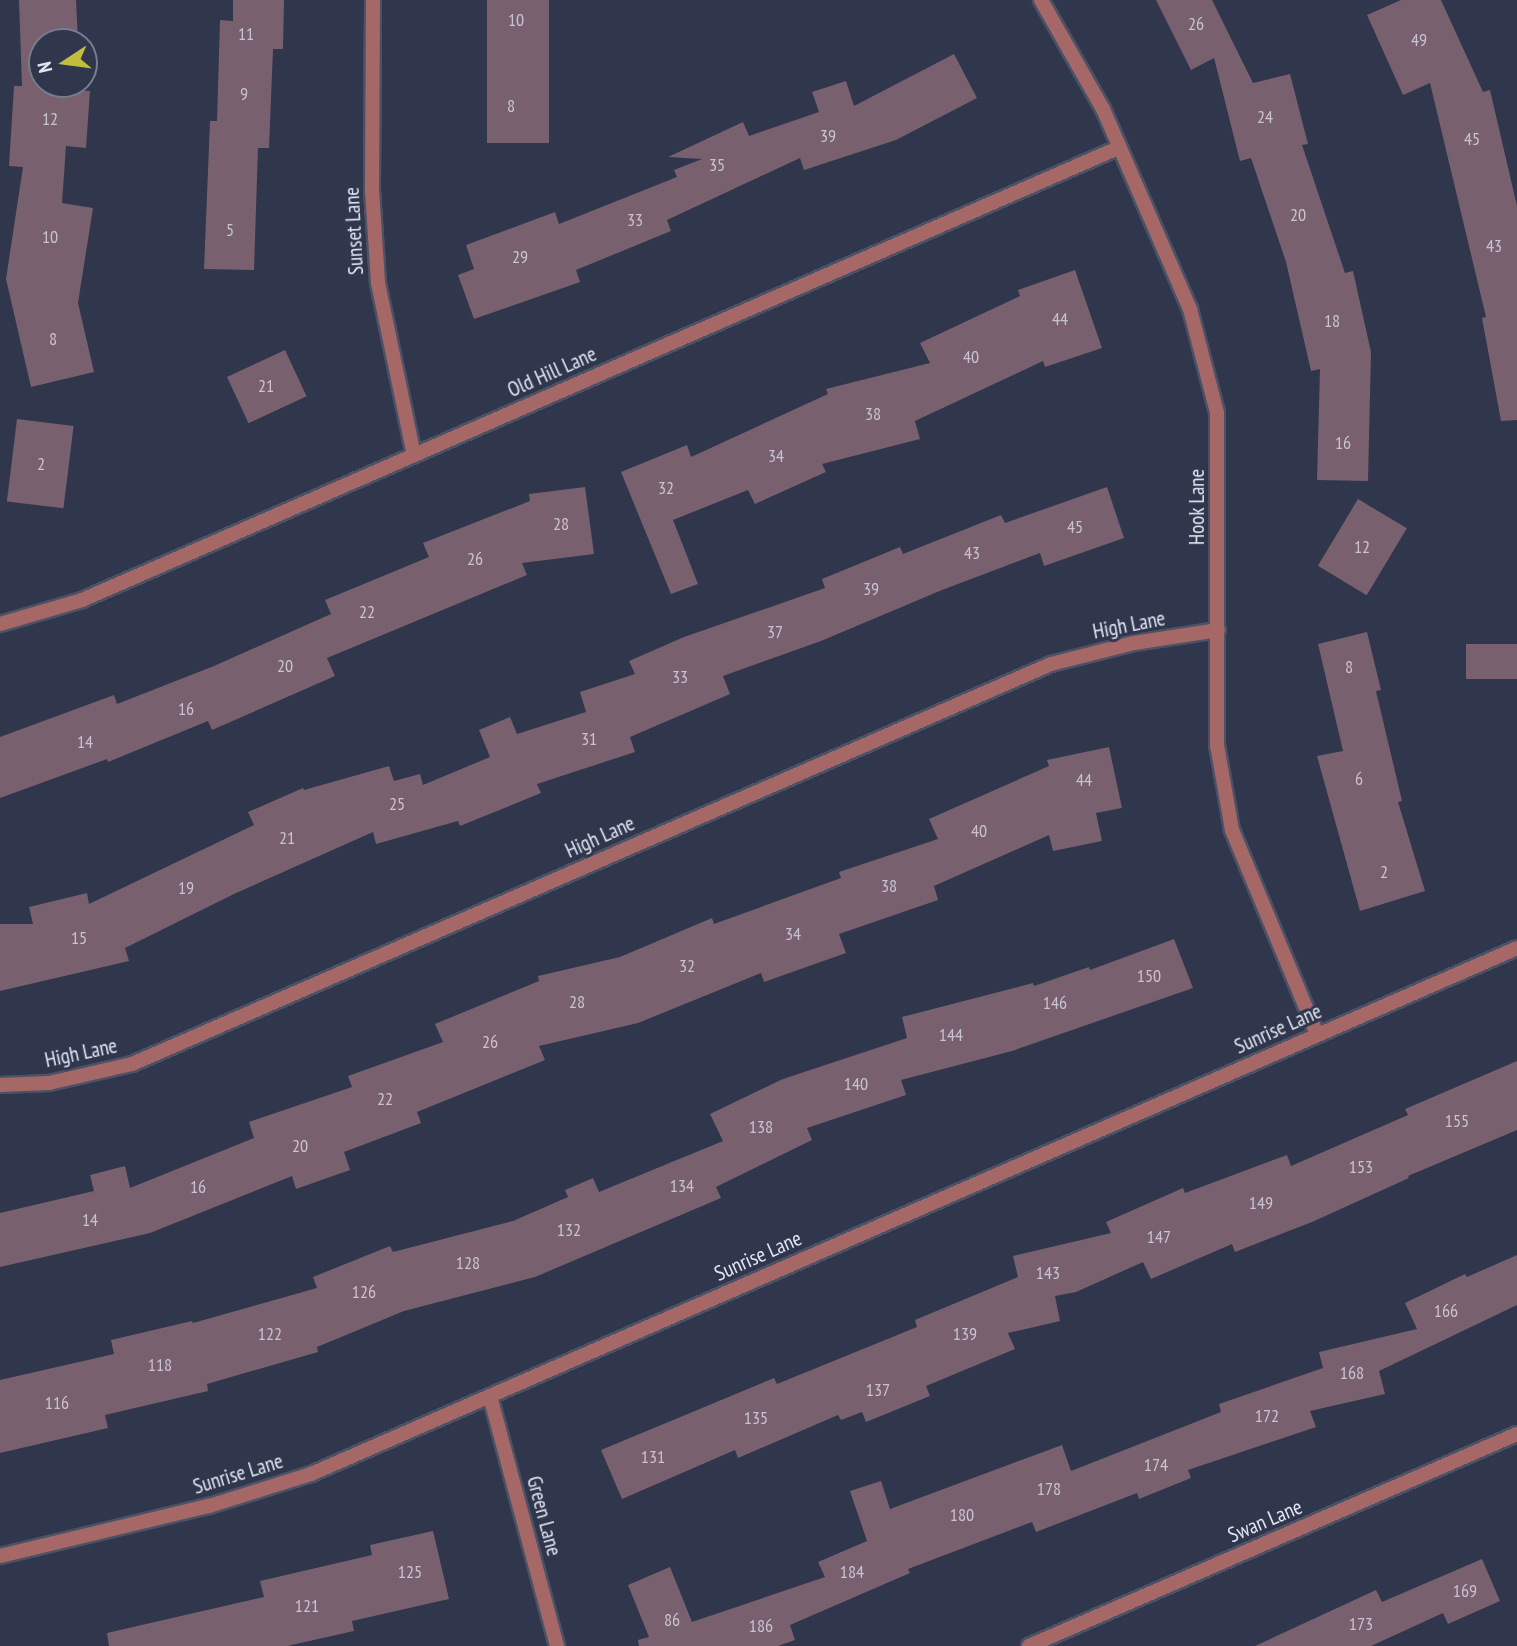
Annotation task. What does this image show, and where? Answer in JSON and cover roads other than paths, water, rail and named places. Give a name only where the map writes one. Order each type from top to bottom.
[{"type":"street","name":"Sunset Lane","points":[[373,0],[372,190],[378,283],[414,455]]},
{"type":"street","name":"Hook Lane","points":[[1041,0],[1103,109],[1190,309],[1217,413],[1217,745],[1232,830],[1317,1034]]},
{"type":"street","name":"Old Hill Lane","points":[[0,624],[82,600],[1118,148]]},
{"type":"street","name":"High Lane","points":[[0,1085],[49,1083],[132,1064],[1051,664],[1134,643],[1218,630]]},
{"type":"street","name":"Sunrise Lane","points":[[0,1556],[209,1506],[312,1474],[1517,948]]},
{"type":"street","name":"Green Lane","points":[[490,1396],[557,1646]]},
{"type":"street","name":"Swan Lane","points":[[1029,1646],[1517,1434]]}]
